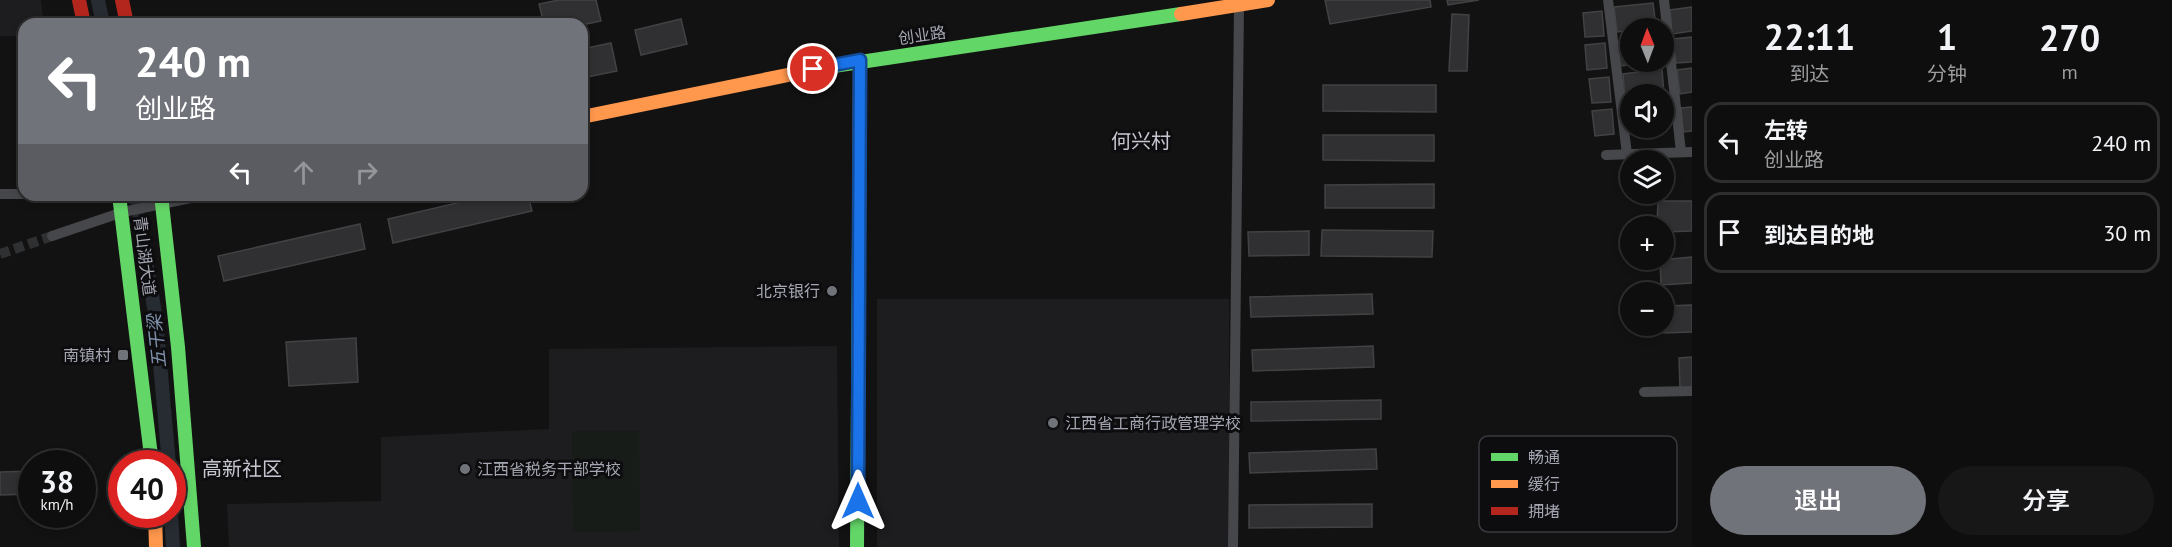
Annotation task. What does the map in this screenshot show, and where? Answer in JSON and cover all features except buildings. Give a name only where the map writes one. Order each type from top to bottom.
[{"type":"street","points":[[80,0],[83,18]]},
{"type":"street","points":[[122,0],[126,18]]},
{"type":"street","name":"创业路","points":[[588,116],[860,60],[1268,0]]},
{"type":"street","points":[[1608,0],[1627,150]]},
{"type":"street","points":[[1664,0],[1687,152]]},
{"type":"street","points":[[1233,547],[1239,5]]},
{"type":"street","points":[[857,547],[860,60]]},
{"type":"street","points":[[1606,155],[1620,154]]},
{"type":"street","points":[[0,194],[18,194]]},
{"type":"street","name":"青山湖大道","points":[[121,201],[150,450]]},
{"type":"street","points":[[52,236],[159,201]]},
{"type":"street","name":"青山湖大道","points":[[162,201],[179,359],[194,547]]},
{"type":"street","points":[[1644,392],[1692,391]]},
{"type":"street","points":[[155,528],[156,547]]},
{"type":"shaded area","points":[[0,0],[41,0],[43,18],[18,18],[18,36],[0,36]]},
{"type":"shaded area","name":"江西省工商行政管理学校","points":[[877,299],[1229,299],[1229,547],[877,547]]},
{"type":"shaded area","points":[[837,346],[839,547],[229,547],[227,504],[381,501],[381,437],[549,429],[549,349]]},
{"type":"shaded area","points":[[572,431],[639,431],[640,531],[573,532]]},
{"type":"waterway","name":"五干梁","points":[[98,0],[102,18]]},
{"type":"waterway","name":"五干梁","points":[[139,219],[156,319],[168,450]]},
{"type":"waterway","name":"五干梁","points":[[172,528],[173,547]]},
{"type":"tunnel","points":[[0,254],[52,236]]},
{"type":"traffic: fast","points":[[827,67],[1181,14]]},
{"type":"traffic: fast","points":[[120,201],[150,450]]},
{"type":"traffic: fast","points":[[162,201],[178,347],[194,547]]},
{"type":"traffic: fast","points":[[857,547],[859,235]]},
{"type":"traffic: slow","points":[[1181,14],[1268,0]]},
{"type":"traffic: slow","points":[[859,235],[860,60]]},
{"type":"traffic: slow","points":[[588,116],[827,67]]},
{"type":"traffic: slow","points":[[155,528],[156,547]]},
{"type":"traffic: jam","points":[[79,0],[83,18]]},
{"type":"traffic: jam","points":[[122,0],[126,18]]},
{"type":"place","name":"北京银行","points":[[832,291]]},
{"type":"place","name":"南镇村","points":[[123,355]]},
{"type":"place","name":"江西省工商行政管理学校","points":[[1053,423]]},
{"type":"place","name":"江西省税务干部学校","points":[[465,469]]},
{"type":"district","name":"何兴村","points":[[1141,141]]},
{"type":"district","name":"高新社区","points":[[242,469]]},
{"type":"route","points":[[813,69],[860,60],[858,501]]}]
